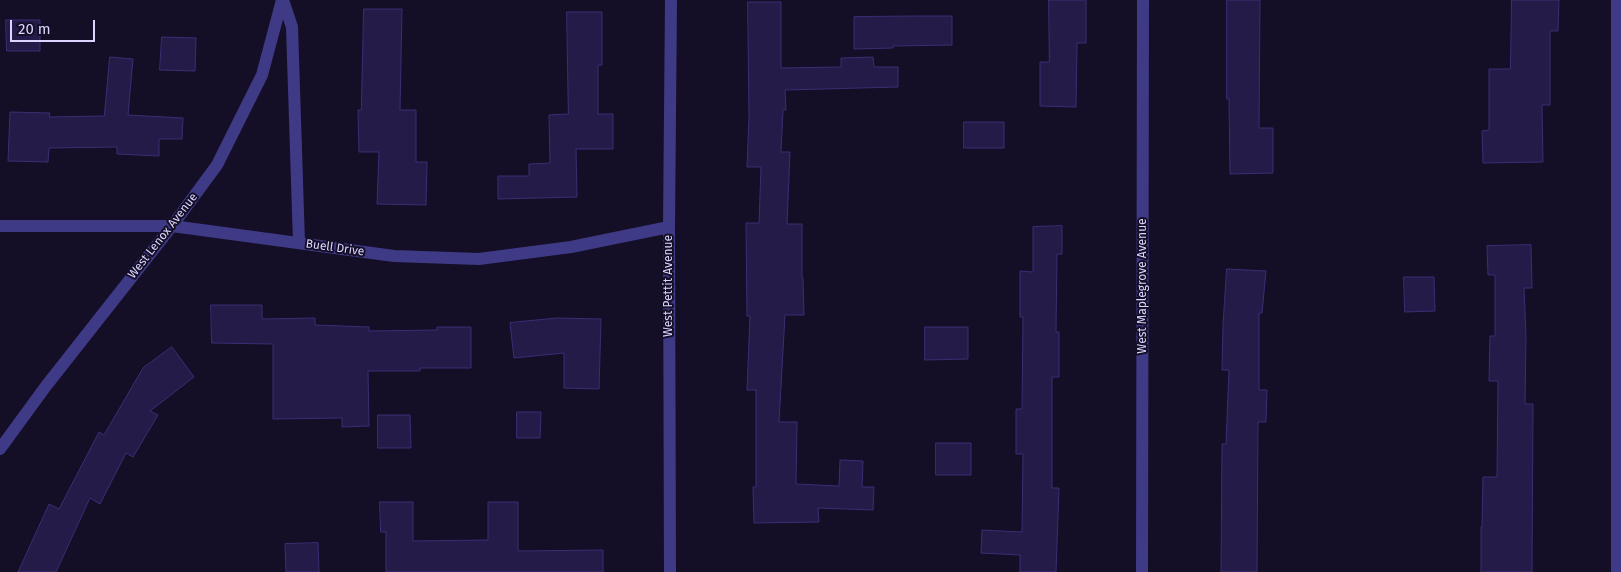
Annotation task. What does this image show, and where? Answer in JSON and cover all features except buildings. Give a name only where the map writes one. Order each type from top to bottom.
[{"type":"street","name":"West Lenox Avenue","points":[[0,449],[46,386],[172,226],[217,165],[262,74],[282,0]]},
{"type":"street","points":[[282,0],[292,28],[299,243]]},
{"type":"street","name":"West Pettit Avenue","points":[[670,572],[668,227],[671,0]]},
{"type":"street","name":"West Maplegrove Avenue","points":[[1142,572],[1143,0]]},
{"type":"street","points":[[1616,572],[1618,0]]},
{"type":"street","name":"Buell Drive","points":[[0,226],[172,226],[394,256],[479,259],[571,247],[668,227]]}]
